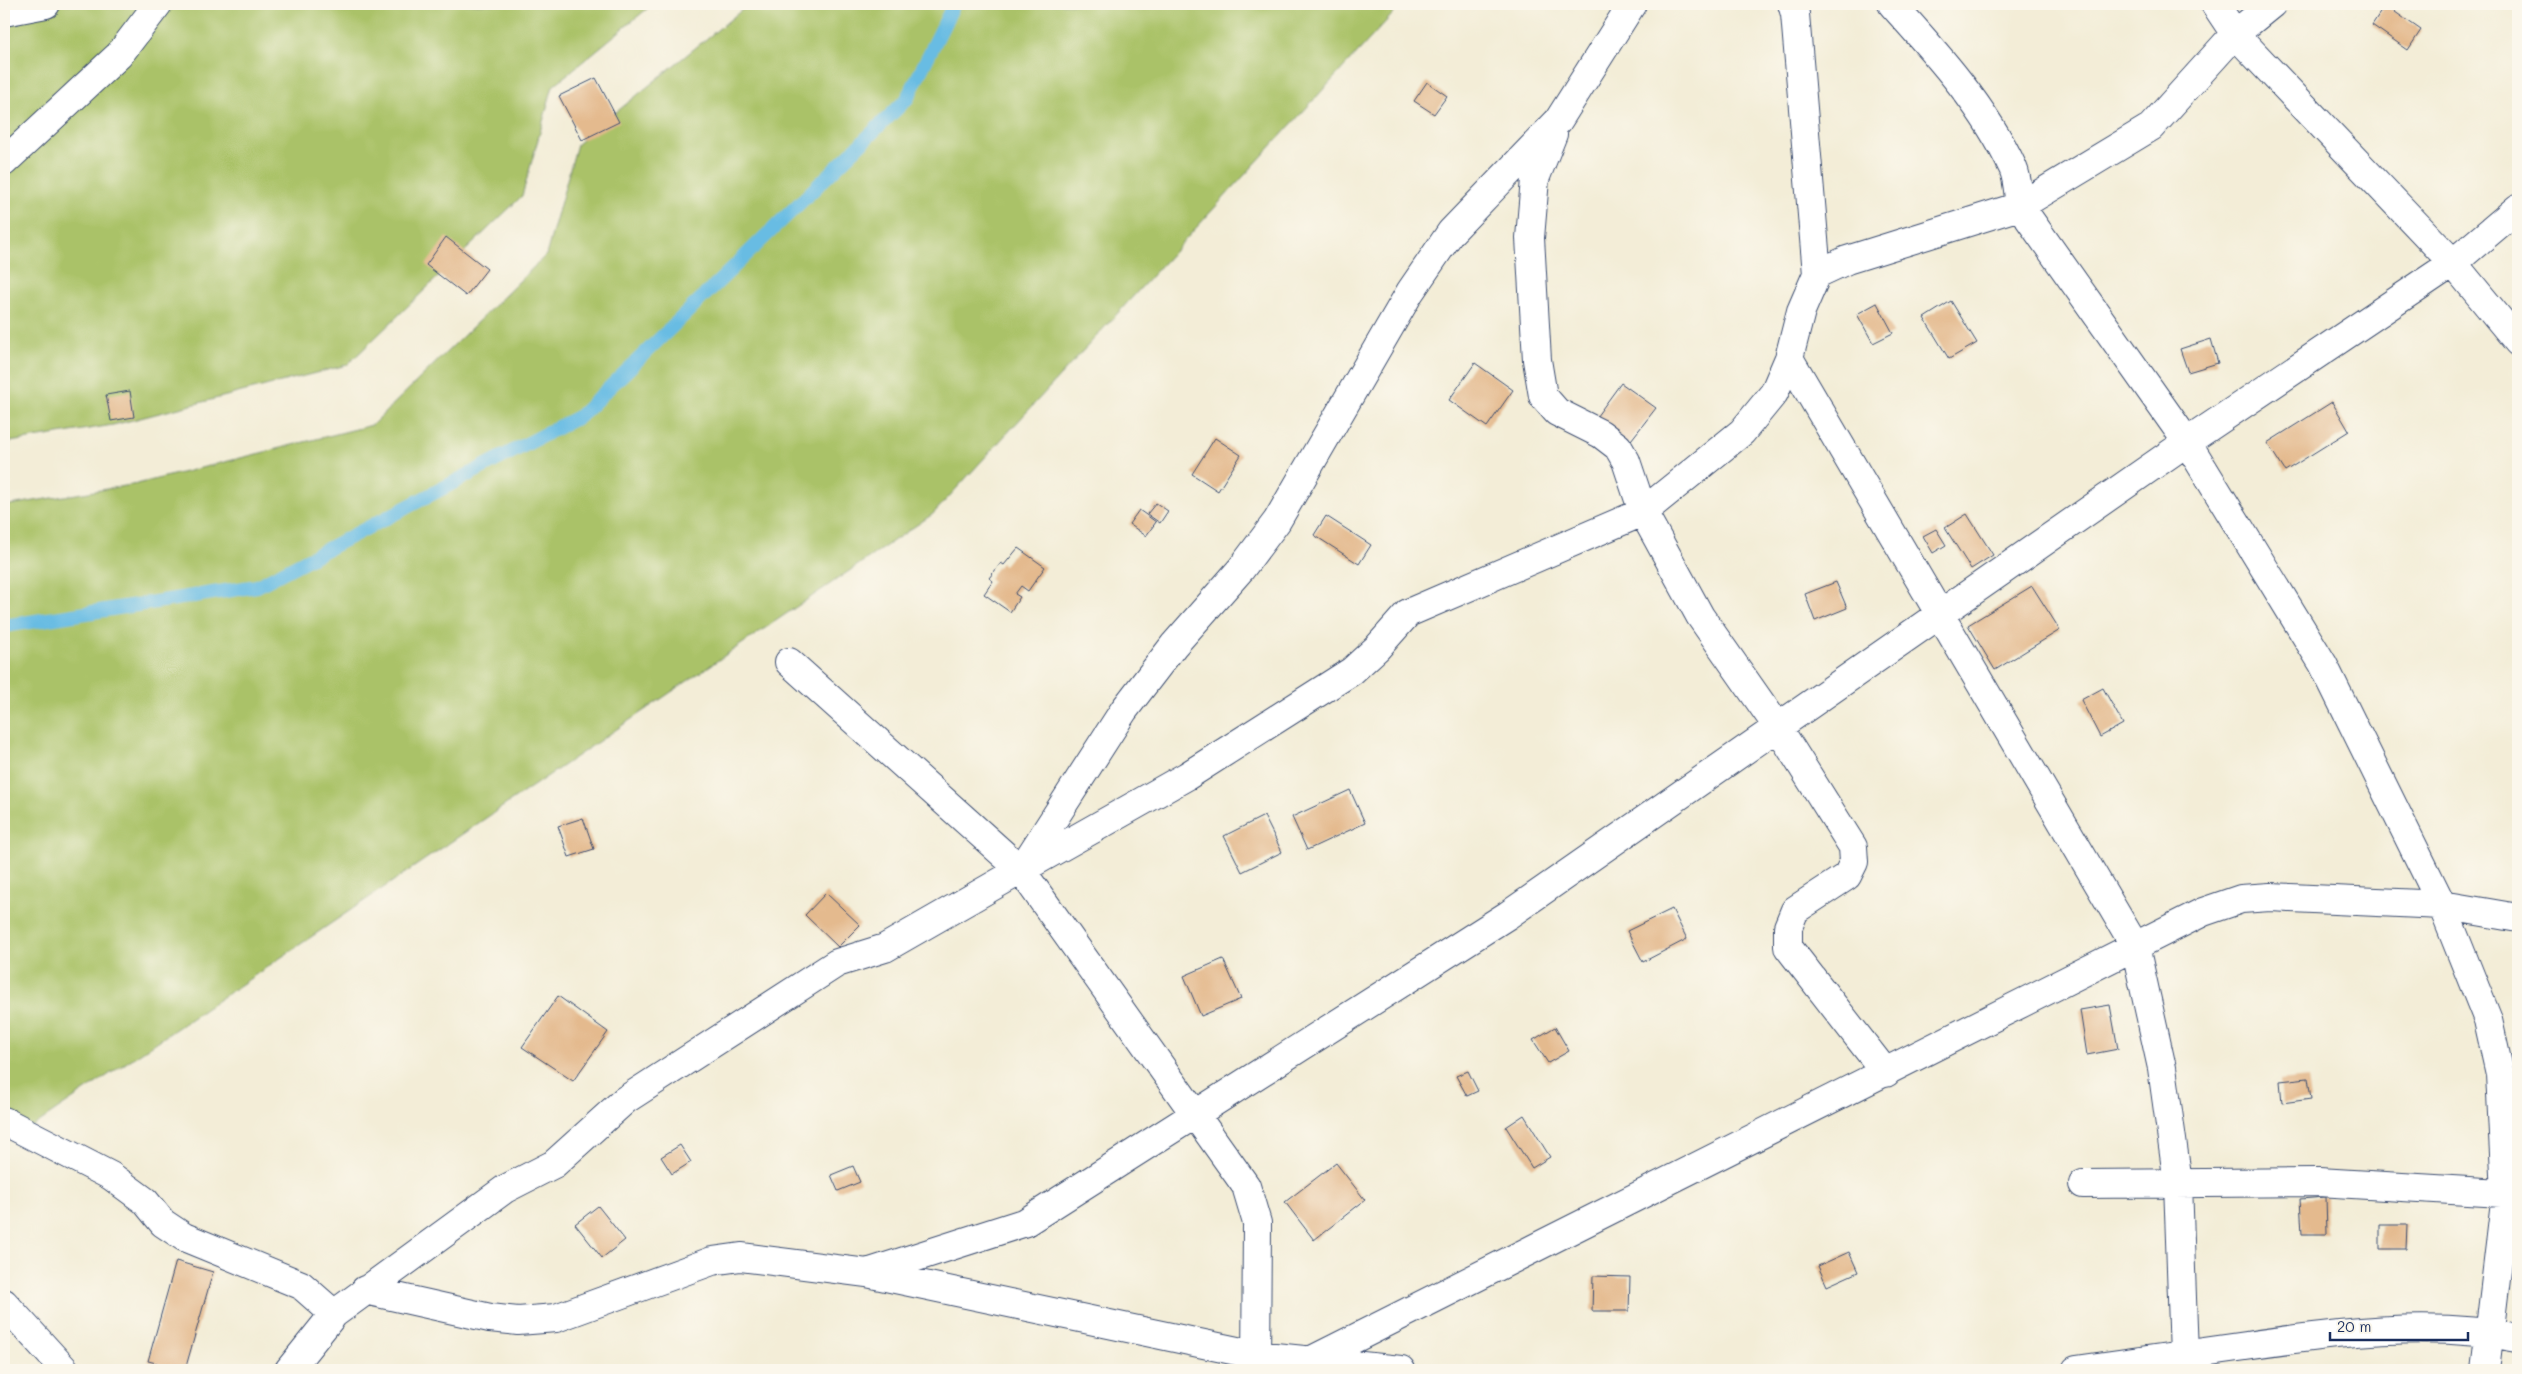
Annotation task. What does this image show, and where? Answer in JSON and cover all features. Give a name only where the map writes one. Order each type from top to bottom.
[{"type":"street","points":[[4,12],[46,4]]},
{"type":"street","points":[[4,162],[119,56],[158,4]]},
{"type":"street","points":[[1632,4],[1558,121],[1535,179],[1530,238],[1538,360],[1543,396],[1557,412],[1601,434],[1618,447],[1626,461],[1643,512],[1700,616],[1777,726],[1854,846],[1854,862],[1847,876],[1795,910],[1788,927],[1788,947],[1886,1073]]},
{"type":"street","points":[[289,1370],[334,1314],[365,1290],[504,1189],[554,1164],[625,1100],[734,1028],[837,963],[885,948],[1187,776],[1352,671],[1377,648],[1408,613],[1643,512],[1742,432],[1774,393],[1789,358],[1801,311],[1817,274],[1795,14],[1792,4]]},
{"type":"street","points":[[1892,4],[1957,80],[1994,134],[2014,170],[2020,206],[2187,442],[2323,664],[2442,905],[2488,1020],[2500,1074],[2512,1194],[2485,1370]]},
{"type":"street","points":[[2215,4],[2234,34],[2453,263],[2518,342]]},
{"type":"street","points":[[1817,274],[1847,260],[2020,206],[2151,127],[2234,34],[2272,4]]},
{"type":"street","points":[[1021,870],[1124,710],[1174,645],[1240,569],[1277,521],[1410,292],[1451,232],[1558,121]]},
{"type":"street","points":[[868,1273],[1026,1222],[1508,915],[2187,442],[2453,263],[2518,208]]},
{"type":"street","points":[[1789,358],[1938,614],[2136,946],[2162,1068],[2178,1183],[2184,1355]]},
{"type":"street","points":[[789,662],[1021,870],[1246,1186],[1257,1224],[1256,1363]]},
{"type":"street","points":[[1308,1362],[2203,912],[2241,900],[2270,897],[2442,905],[2518,918]]},
{"type":"street","points":[[4,1122],[111,1176],[145,1201],[163,1223],[184,1237],[300,1285],[334,1314]]},
{"type":"street","points":[[2083,1184],[2319,1182],[2512,1194]]},
{"type":"street","points":[[365,1290],[490,1318],[518,1321],[556,1318],[712,1261],[741,1257],[868,1273],[1256,1363],[1308,1362],[1402,1370]]},
{"type":"street","points":[[4,1303],[65,1370]]},
{"type":"street","points":[[2076,1370],[2328,1334],[2370,1330],[2490,1332],[2518,1338]]},
{"type":"green space","points":[[63,4],[653,4],[553,86],[522,196],[347,365],[113,425],[4,443],[4,17]]},
{"type":"green space","points":[[1402,4],[933,514],[23,1133],[4,1119],[4,506],[137,484],[372,425],[546,255],[577,144],[748,5]]},
{"type":"building","points":[[2385,5],[2421,30],[2408,50],[2372,25]]},
{"type":"building","points":[[596,78],[619,122],[582,140],[559,96]]},
{"type":"building","points":[[1427,82],[1447,96],[1434,114],[1414,101]]},
{"type":"building","points":[[446,237],[487,269],[466,296],[426,265]]},
{"type":"building","points":[[1951,301],[1977,343],[1949,359],[1924,318]]},
{"type":"building","points":[[1877,303],[1893,333],[1873,343],[1857,314]]},
{"type":"building","points":[[2211,339],[2218,363],[2188,372],[2180,349]]},
{"type":"building","points":[[1475,363],[1513,390],[1487,427],[1449,400]]},
{"type":"building","points":[[1621,383],[1656,408],[1628,444],[1594,420]]},
{"type":"building","points":[[130,391],[134,417],[111,421],[106,395]]},
{"type":"building","points":[[2332,402],[2349,431],[2285,471],[2267,443]]},
{"type":"building","points":[[1215,438],[1241,455],[1218,491],[1192,474]]},
{"type":"building","points":[[1156,503],[1168,511],[1160,523],[1147,514]]},
{"type":"building","points":[[1139,510],[1156,522],[1146,536],[1129,524]]},
{"type":"building","points":[[1967,514],[1993,555],[1971,569],[1945,528]]},
{"type":"building","points":[[1326,516],[1371,545],[1359,564],[1314,535]]},
{"type":"building","points":[[1936,529],[1946,545],[1933,553],[1923,536]]},
{"type":"building","points":[[1018,548],[1045,567],[1028,591],[1021,586],[1015,594],[1020,597],[1010,612],[984,594],[993,581],[989,578],[1001,563],[1004,565]]},
{"type":"building","points":[[1836,582],[1847,608],[1815,621],[1805,594]]},
{"type":"building","points":[[2032,586],[2060,630],[1995,670],[1968,625]]},
{"type":"building","points":[[2103,688],[2123,724],[2100,737],[2081,700]]},
{"type":"building","points":[[1350,790],[1365,823],[1307,850],[1292,817]]},
{"type":"building","points":[[1264,816],[1282,852],[1242,872],[1224,836]]},
{"type":"building","points":[[583,818],[594,849],[569,857],[558,826]]},
{"type":"building","points":[[826,893],[860,925],[838,947],[805,915]]},
{"type":"building","points":[[1672,909],[1687,939],[1643,962],[1627,931]]},
{"type":"building","points":[[1223,959],[1241,999],[1201,1016],[1184,976]]},
{"type":"building","points":[[558,996],[608,1032],[573,1081],[522,1047]]},
{"type":"building","points":[[2110,1005],[2118,1049],[2087,1055],[2080,1010]]},
{"type":"building","points":[[1555,1027],[1569,1051],[1548,1063],[1533,1040]]},
{"type":"building","points":[[1468,1071],[1478,1091],[1467,1096],[1456,1076]]},
{"type":"building","points":[[2308,1078],[2311,1099],[2282,1103],[2280,1081]]},
{"type":"building","points":[[1524,1115],[1550,1157],[1532,1168],[1506,1127]]},
{"type":"building","points":[[680,1145],[691,1162],[672,1174],[661,1157]]},
{"type":"building","points":[[1336,1163],[1365,1200],[1314,1240],[1285,1202]]},
{"type":"building","points":[[853,1166],[860,1182],[838,1191],[831,1175]]},
{"type":"building","points":[[2326,1197],[2327,1234],[2302,1234],[2300,1199]]},
{"type":"building","points":[[598,1206],[625,1240],[602,1258],[575,1224]]},
{"type":"building","points":[[2380,1225],[2407,1225],[2406,1249],[2380,1249]]},
{"type":"building","points":[[1849,1252],[1858,1272],[1827,1286],[1818,1266]]},
{"type":"building","points":[[176,1261],[213,1272],[185,1370],[148,1361]]},
{"type":"building","points":[[1593,1276],[1630,1277],[1629,1311],[1592,1311]]},
{"type":"building","points":[[881,1367],[922,1367],[922,1370],[881,1370]]},
{"type":"waterway","points":[[4,626],[257,586],[580,416],[907,99],[954,4]]}]
